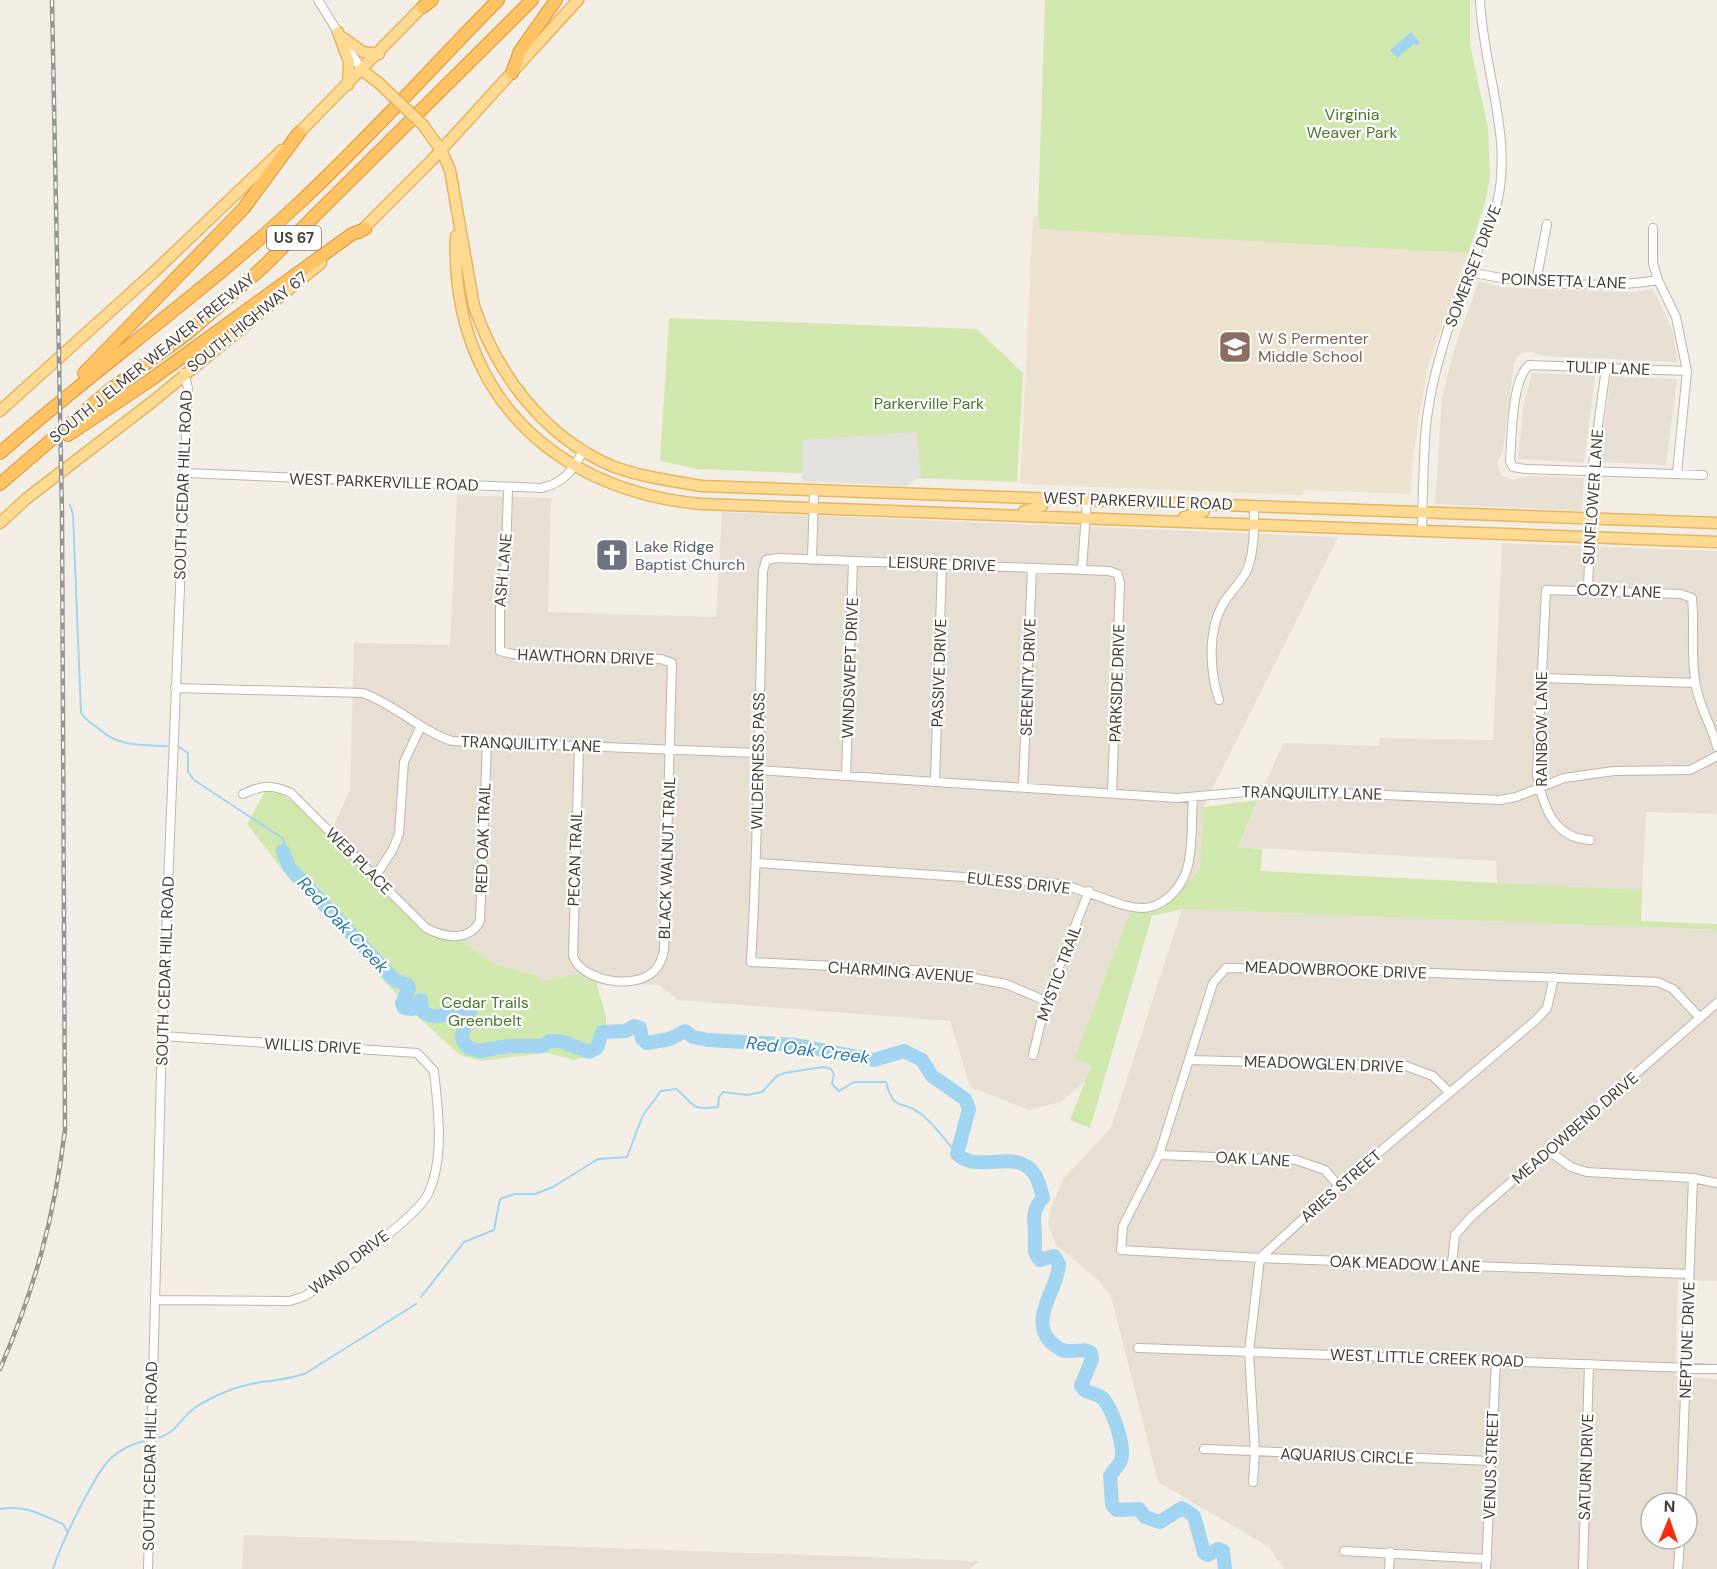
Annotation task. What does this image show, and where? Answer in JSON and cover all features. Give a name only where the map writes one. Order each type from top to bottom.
[{"type":"highway","name":"SOUTH J ELMER WEAVER FREEWAY","points":[[0,453],[74,389],[188,302],[298,204],[498,0]]},
{"type":"highway","name":"SOUTH J ELMER WEAVER FREEWAY","points":[[0,484],[107,392],[188,333],[262,268],[532,0]]},
{"type":"highway","points":[[512,73],[520,51],[556,0]]},
{"type":"highway","points":[[74,389],[83,375],[244,208],[299,133]]},
{"type":"highway","points":[[36,453],[58,442],[149,381],[352,234],[364,228]]},
{"type":"main road","name":"SOUTH HIGHWAY 67","points":[[0,524],[26,499],[152,402],[184,373],[364,228],[441,150],[578,0]]},
{"type":"main road","points":[[0,411],[154,272],[348,85],[428,2]]},
{"type":"main road","points":[[338,33],[354,48],[379,54]]},
{"type":"main road","points":[[338,33],[349,62],[348,85]]},
{"type":"main road","points":[[362,70],[423,125],[441,150],[450,170],[468,285],[481,328],[506,376],[546,421],[584,450]]},
{"type":"main road","points":[[458,215],[454,264],[458,300],[478,360],[522,426],[541,443],[575,466]]},
{"type":"main road","name":"WEST PARKERVILLE ROAD","points":[[584,450],[630,472],[702,486],[1717,523]]},
{"type":"main road","name":"WEST PARKERVILLE ROAD","points":[[575,466],[629,491],[675,502],[701,504],[1717,542]]},
{"type":"main road","points":[[701,504],[702,486]]},
{"type":"main road","points":[[981,514],[1033,510],[1042,506],[1045,497]]},
{"type":"main road","points":[[1138,520],[1193,517],[1203,512],[1208,503]]},
{"type":"street","points":[[318,0],[362,70]]},
{"type":"street","name":"SOMERSET DRIVE","points":[[1422,531],[1426,425],[1436,374],[1444,341],[1497,204],[1503,165],[1500,130],[1481,25],[1480,0]]},
{"type":"street","points":[[1536,282],[1547,224]]},
{"type":"street","points":[[1653,228],[1653,263],[1658,280],[1676,317],[1687,371],[1677,473]]},
{"type":"street","name":"POINSETTA LANE","points":[[1471,272],[1502,280],[1536,282],[1638,283],[1658,280]]},
{"type":"street","name":"TULIP LANE","points":[[1592,471],[1513,467],[1510,461],[1513,419],[1522,375],[1529,365],[1687,371]]},
{"type":"street","name":"SUNFLOWER LANE","points":[[1588,590],[1592,471],[1606,368]]},
{"type":"street","name":"SOUTH CEDAR HILL ROAD","points":[[148,1569],[162,1036],[188,388],[184,373]]},
{"type":"street","name":"WEST PARKERVILLE ROAD","points":[[184,473],[508,488],[554,486],[565,479],[584,450]]},
{"type":"street","points":[[1592,471],[1703,475]]},
{"type":"street","name":"ASH LANE","points":[[500,651],[500,599],[506,561],[508,488]]},
{"type":"street","points":[[812,560],[814,490]]},
{"type":"street","points":[[1082,570],[1087,499]]},
{"type":"street","points":[[1219,700],[1212,679],[1214,633],[1223,604],[1247,569],[1254,525],[1254,505]]},
{"type":"street","name":"LEISURE DRIVE","points":[[766,560],[942,564],[1109,571],[1118,574]]},
{"type":"street","name":"WILDERNESS PASS","points":[[751,962],[757,863],[757,753],[763,571],[766,560]]},
{"type":"street","name":"WINDSWEPT DRIVE","points":[[846,776],[853,561]]},
{"type":"street","name":"PASSIVE DRIVE","points":[[935,782],[942,564]]},
{"type":"street","name":"SERENITY DRIVE","points":[[1023,787],[1032,568]]},
{"type":"street","name":"PARKSIDE DRIVE","points":[[1112,792],[1120,584],[1118,574]]},
{"type":"street","name":"COZY LANE","points":[[1546,590],[1681,594],[1692,597],[1691,651],[1695,683]]},
{"type":"street","name":"RAINBOW LANE","points":[[1546,590],[1537,775],[1539,787],[1546,808],[1563,831],[1574,839],[1590,840]]},
{"type":"street","name":"HAWTHORN DRIVE","points":[[500,651],[513,654],[661,659],[672,663]]},
{"type":"street","name":"BLACK WALNUT TRAIL","points":[[579,969],[592,978],[628,980],[653,973],[661,963],[664,950],[672,663]]},
{"type":"street","points":[[1541,678],[1695,683],[1706,724],[1717,747]]},
{"type":"street","name":"TRANQUILITY LANE","points":[[175,688],[363,693],[384,700],[420,728],[452,741],[757,753]]},
{"type":"street","points":[[375,877],[393,849],[399,834],[404,762],[420,728]]},
{"type":"street","name":"RED OAK TRAIL","points":[[475,931],[480,921],[487,743]]},
{"type":"street","name":"PECAN TRAIL","points":[[579,746],[572,946],[573,956],[579,969]]},
{"type":"street","name":"TRANQUILITY LANE","points":[[757,770],[1193,798],[1268,790],[1500,800],[1516,797],[1564,778],[1614,771],[1690,770],[1717,756]]},
{"type":"street","name":"WEB PLACE","points":[[243,794],[263,785],[276,786],[291,793],[426,928],[435,932],[464,936],[475,931]]},
{"type":"street","name":"EULESS DRIVE","points":[[757,863],[1052,883],[1089,891],[1128,907],[1156,906],[1173,896],[1188,874],[1193,798]]},
{"type":"street","name":"MYSTIC TRAIL","points":[[1032,1055],[1046,1001],[1089,891]]},
{"type":"street","name":"CHARMING AVENUE","points":[[751,962],[934,971],[1006,984],[1046,1001]]},
{"type":"street","name":"MEADOWBROOKE DRIVE","points":[[1121,1250],[1123,1226],[1158,1155],[1213,983],[1226,968],[1658,982],[1673,989],[1700,1018]]},
{"type":"street","name":"ARIES STREET","points":[[1260,1258],[1339,1186],[1536,1020],[1547,1008],[1554,977]]},
{"type":"street","name":"MEADOWBEND DRIVE","points":[[1452,1263],[1459,1229],[1717,1003]]},
{"type":"street","name":"WILLIS DRIVE","points":[[162,1036],[417,1053],[434,1071],[436,1093]]},
{"type":"street","name":"MEADOWGLEN DRIVE","points":[[1190,1060],[1406,1066],[1433,1076],[1449,1092]]},
{"type":"street","name":"WAND DRIVE","points":[[155,1300],[290,1301],[315,1289],[411,1214],[427,1196],[434,1178],[437,1152],[436,1093]]},
{"type":"street","points":[[1549,1151],[1571,1167],[1587,1172],[1693,1178],[1717,1183]]},
{"type":"street","name":"OAK LANE","points":[[1158,1155],[1296,1160],[1325,1170],[1339,1186]]},
{"type":"street","name":"NEPTUNE DRIVE","points":[[1681,1491],[1693,1178]]},
{"type":"street","name":"OAK MEADOW LANE","points":[[1121,1250],[1260,1258],[1452,1263],[1689,1274]]},
{"type":"street","points":[[1253,1482],[1255,1452],[1249,1352],[1260,1258]]},
{"type":"street","name":"WEST LITTLE CREEK ROAD","points":[[1137,1348],[1717,1369]]},
{"type":"street","name":"VENUS STREET","points":[[1486,1569],[1496,1361]]},
{"type":"street","name":"SATURN DRIVE","points":[[1583,1569],[1589,1364]]},
{"type":"street","name":"AQUARIUS CIRCLE","points":[[1204,1449],[1490,1461]]},
{"type":"street","points":[[1344,1551],[1487,1559]]},
{"type":"street","points":[[1678,1569],[1679,1551]]},
{"type":"street","points":[[1389,1569],[1390,1552]]},
{"type":"shaded area","name":"W S Permenter Middle School","points":[[1033,216],[1383,234],[1382,248],[1468,253],[1427,369],[1412,462],[1411,494],[1304,490],[1303,494],[1297,495],[1020,484]]},
{"type":"shaded area","points":[[1479,281],[1501,287],[1635,292],[1653,289],[1672,329],[1678,362],[1541,356],[1532,352],[1521,353],[1514,363],[1503,450],[1497,464],[1501,475],[1513,480],[1531,476],[1584,478],[1582,511],[1435,504],[1442,398],[1455,346]]},
{"type":"shaded area","points":[[1532,373],[1595,376],[1584,463],[1518,459],[1523,408]]},
{"type":"shaded area","points":[[1611,376],[1677,379],[1666,465],[1600,462]]},
{"type":"shaded area","points":[[917,432],[921,476],[906,486],[802,481],[802,440]]},
{"type":"shaded area","points":[[457,495],[551,498],[548,612],[716,617],[722,512],[1338,537],[1203,807],[1201,869],[1175,897],[1153,909],[1074,1059],[1091,1065],[1085,1081],[1061,1102],[1029,1110],[970,1087],[950,1021],[678,1000],[659,985],[596,982],[576,974],[542,981],[538,976],[495,964],[459,940],[439,938],[425,931],[329,836],[350,790],[354,643],[450,645]]},
{"type":"shaded area","points":[[1502,543],[1717,551],[1717,814],[1646,812],[1642,890],[1497,883],[1496,861],[1238,847],[1283,743],[1379,746],[1380,738],[1493,740]]},
{"type":"shaded area","points":[[1182,909],[1717,930],[1717,1281],[1678,1280],[1675,1376],[1717,1379],[1717,1569],[1284,1569],[1269,1547],[1158,1482],[1111,1296],[1098,1280],[1057,1246],[1048,1226],[1050,1210],[1064,1178],[1111,1128]]},
{"type":"shaded area","points":[[244,1535],[979,1561],[970,1569],[242,1569]]},
{"type":"green space","name":"Virginia Weaver Park","points":[[1045,0],[1470,0],[1470,45],[1488,128],[1490,177],[1485,204],[1468,253],[1040,229],[1038,214]]},
{"type":"green space","name":"Parkerville Park","points":[[669,318],[977,329],[1023,373],[1017,482],[697,469],[660,461]]},
{"type":"green space","name":"Cedar Trails Greenbelt","points":[[266,790],[276,791],[294,803],[425,931],[439,938],[459,940],[495,964],[538,976],[542,981],[576,974],[596,982],[606,1016],[606,1040],[596,1053],[574,1060],[547,1053],[481,1061],[460,1055],[419,1018],[345,936],[293,883],[247,824]]},
{"type":"green space","points":[[1258,800],[1238,847],[1262,849],[1261,871],[1642,890],[1641,921],[1717,924],[1717,930],[1182,909],[1152,916],[1090,1128],[1070,1120],[1091,1066],[1074,1059],[1130,913],[1153,909],[1175,897],[1200,869],[1203,807]]},
{"type":"water","points":[[1411,32],[1420,43],[1416,46],[1414,44],[1397,58],[1390,50]]},
{"type":"waterway","name":"Red Oak Creek","points":[[70,505],[73,514],[81,713],[89,722],[114,739],[131,744],[167,746]]},
{"type":"waterway","name":"Red Oak Creek","points":[[179,747],[188,753],[188,772],[194,780],[282,838],[285,843],[283,851]]},
{"type":"waterway","name":"Red Oak Creek","points":[[283,851],[289,867],[386,971],[395,980],[408,985],[409,989],[402,1003],[404,1008],[412,1009],[421,1000],[422,1011],[429,1015],[441,1016],[457,1008],[468,1007],[470,1012],[462,1035],[463,1042],[469,1048],[480,1051],[508,1046],[542,1046],[550,1041],[560,1041],[589,1052],[597,1048],[602,1032],[626,1031],[634,1026],[640,1028],[642,1039],[647,1043],[670,1039],[685,1031],[693,1037],[708,1040],[796,1045],[874,1060],[904,1051],[922,1060],[932,1076],[965,1099],[969,1109],[957,1154],[966,1160],[976,1162],[1018,1162],[1027,1167],[1038,1180],[1043,1198],[1035,1212],[1035,1252],[1040,1260],[1054,1256],[1059,1264],[1045,1308],[1043,1330],[1049,1340],[1064,1351],[1084,1350],[1091,1353],[1092,1359],[1081,1386],[1098,1395],[1105,1402],[1113,1417],[1122,1446],[1121,1460],[1110,1476],[1112,1505],[1117,1510],[1139,1509],[1145,1517],[1160,1522],[1182,1508],[1194,1516],[1204,1553],[1208,1555],[1218,1549],[1223,1551],[1225,1569]]},
{"type":"waterway","points":[[421,1297],[464,1242],[494,1230],[500,1199],[515,1194],[535,1194],[553,1187],[598,1159],[627,1157],[643,1115],[661,1091],[676,1089],[697,1107],[718,1107],[719,1097],[723,1092],[747,1095],[762,1092],[777,1076],[784,1073],[823,1067],[831,1069],[834,1074],[832,1084],[839,1091],[854,1082],[886,1082],[892,1098],[926,1118],[957,1154]]},
{"type":"waterway","points":[[157,1438],[169,1433],[196,1407],[217,1395],[249,1384],[306,1373],[416,1304]]},
{"type":"waterway","points":[[53,1569],[78,1511],[95,1479],[118,1452],[144,1441]]},
{"type":"waterway","points":[[0,1509],[18,1508],[33,1511],[63,1524],[68,1533]]},
{"type":"railway","points":[[0,1369],[42,1252],[55,1194],[65,1130],[62,514],[52,0]]},
{"type":"place","name":"W S Permenter Middle School","points":[[1235,347]]},
{"type":"place","name":"Lake Ridge Baptist Church","points":[[612,555]]}]
